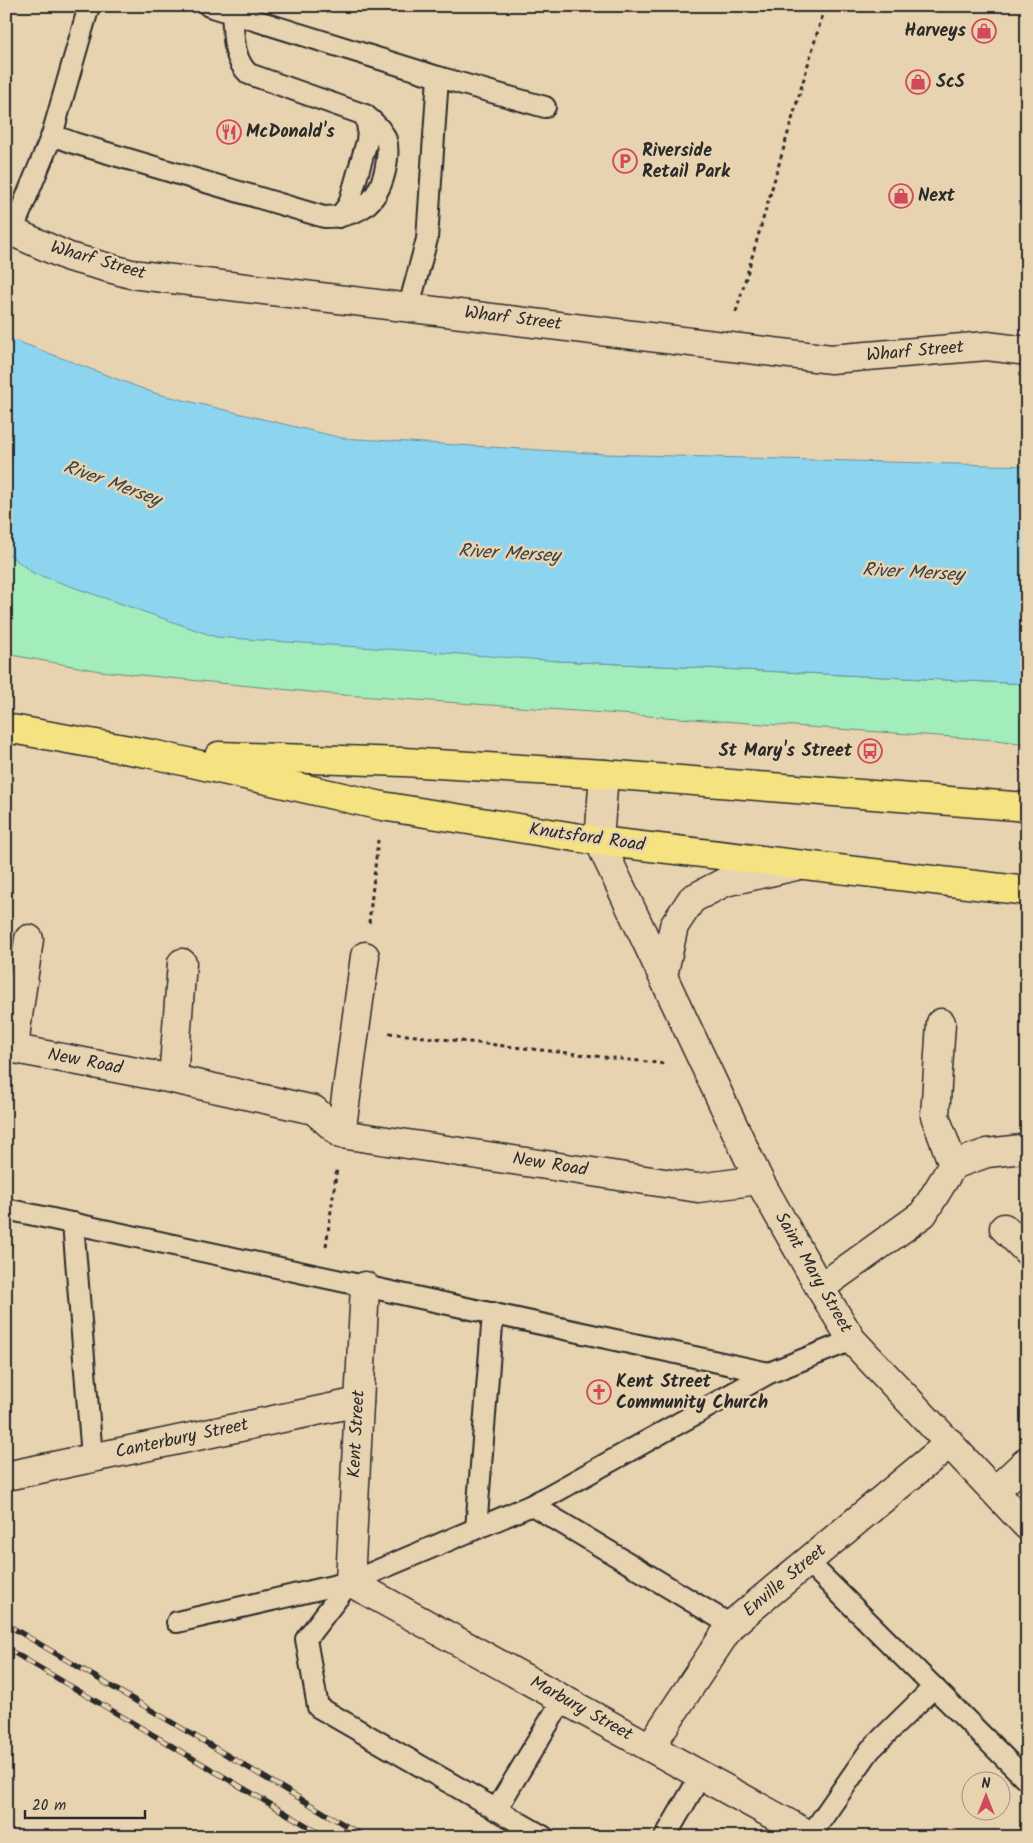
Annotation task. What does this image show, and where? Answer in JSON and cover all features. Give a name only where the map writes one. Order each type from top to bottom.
[{"type":"highway","name":"Knutsford Road","points":[[6,728],[152,754],[382,806],[599,841],[1027,891]]},
{"type":"highway","name":"Knutsford Road","points":[[152,754],[404,762],[604,774],[1027,807]]},
{"type":"street","name":"Wharf Street","points":[[9,231],[69,256],[131,274],[409,306],[831,359],[987,346],[1027,350]]},
{"type":"street","name":"Saint Mary Street","points":[[604,774],[599,841],[759,1180],[820,1288],[852,1340],[1027,1526]]},
{"type":"street","points":[[663,976],[674,926],[692,899],[725,882],[800,865]]},
{"type":"street","name":"New Road","points":[[29,939],[11,1030],[16,1049],[173,1079],[314,1110],[342,1134],[698,1188],[759,1180]]},
{"type":"street","points":[[342,1134],[365,956]]},
{"type":"street","points":[[173,1079],[182,963]]},
{"type":"street","points":[[941,1023],[935,1116],[953,1164]]},
{"type":"street","points":[[820,1288],[923,1214],[953,1164],[987,1152],[1027,1150]]},
{"type":"street","points":[[1004,1228],[1027,1251]]},
{"type":"street","name":"Kent Street","points":[[350,1582],[364,1286]]},
{"type":"street","name":"Canterbury Street","points":[[6,1476],[359,1402]]},
{"type":"street","name":"Enville Street","points":[[650,1747],[732,1625],[950,1443]]},
{"type":"street","points":[[994,1491],[1027,1461]]},
{"type":"street","name":"Marbury Street","points":[[350,1582],[811,1836]]},
{"type":"lane","points":[[9,231],[52,135],[89,6]]},
{"type":"lane","points":[[209,6],[438,78],[545,107]]},
{"type":"lane","points":[[52,135],[324,217],[340,217],[358,211],[372,201],[382,186],[389,154],[386,140],[379,126],[364,115],[249,74],[242,68],[238,60],[232,13]]},
{"type":"lane","points":[[409,306],[427,239],[438,78]]},
{"type":"lane","points":[[6,1209],[769,1373]]},
{"type":"lane","points":[[73,1223],[92,1457]]},
{"type":"lane","points":[[476,1529],[493,1313]]},
{"type":"lane","points":[[177,1622],[350,1582],[532,1505],[769,1373],[852,1340]]},
{"type":"lane","points":[[532,1505],[732,1625]]},
{"type":"lane","points":[[808,1562],[1027,1780]]},
{"type":"lane","points":[[350,1582],[306,1639],[318,1707],[544,1837]]},
{"type":"lane","points":[[811,1836],[870,1750],[934,1687]]},
{"type":"lane","points":[[496,1810],[563,1699]]},
{"type":"lane","points":[[664,1837],[701,1775]]},
{"type":"path","points":[[736,313],[825,6]]},
{"type":"path","points":[[365,956],[382,806]]},
{"type":"path","points":[[356,1029],[706,1068]]},
{"type":"path","points":[[322,1276],[342,1134]]},
{"type":"green space","points":[[6,552],[33,573],[559,661],[1027,684],[1027,744],[996,740],[330,694],[100,671],[6,654]]},
{"type":"water","name":"River Mersey","points":[[6,337],[154,393],[342,438],[605,454],[1027,466],[1027,684],[559,661],[216,637],[33,573],[6,552]]},
{"type":"railway","points":[[6,1624],[365,1837]]},
{"type":"railway","points":[[6,1648],[326,1837]]},
{"type":"place","name":"Harveys","points":[[984,31]]},
{"type":"place","name":"ScS","points":[[918,82]]},
{"type":"place","name":"McDonald's","points":[[229,132]]},
{"type":"place","name":"Riverside Retail Park","points":[[625,161]]},
{"type":"place","name":"Next","points":[[901,196]]},
{"type":"place","name":"St Mary's Street","points":[[870,751]]},
{"type":"place","name":"Kent Street Community Church","points":[[599,1392]]}]
